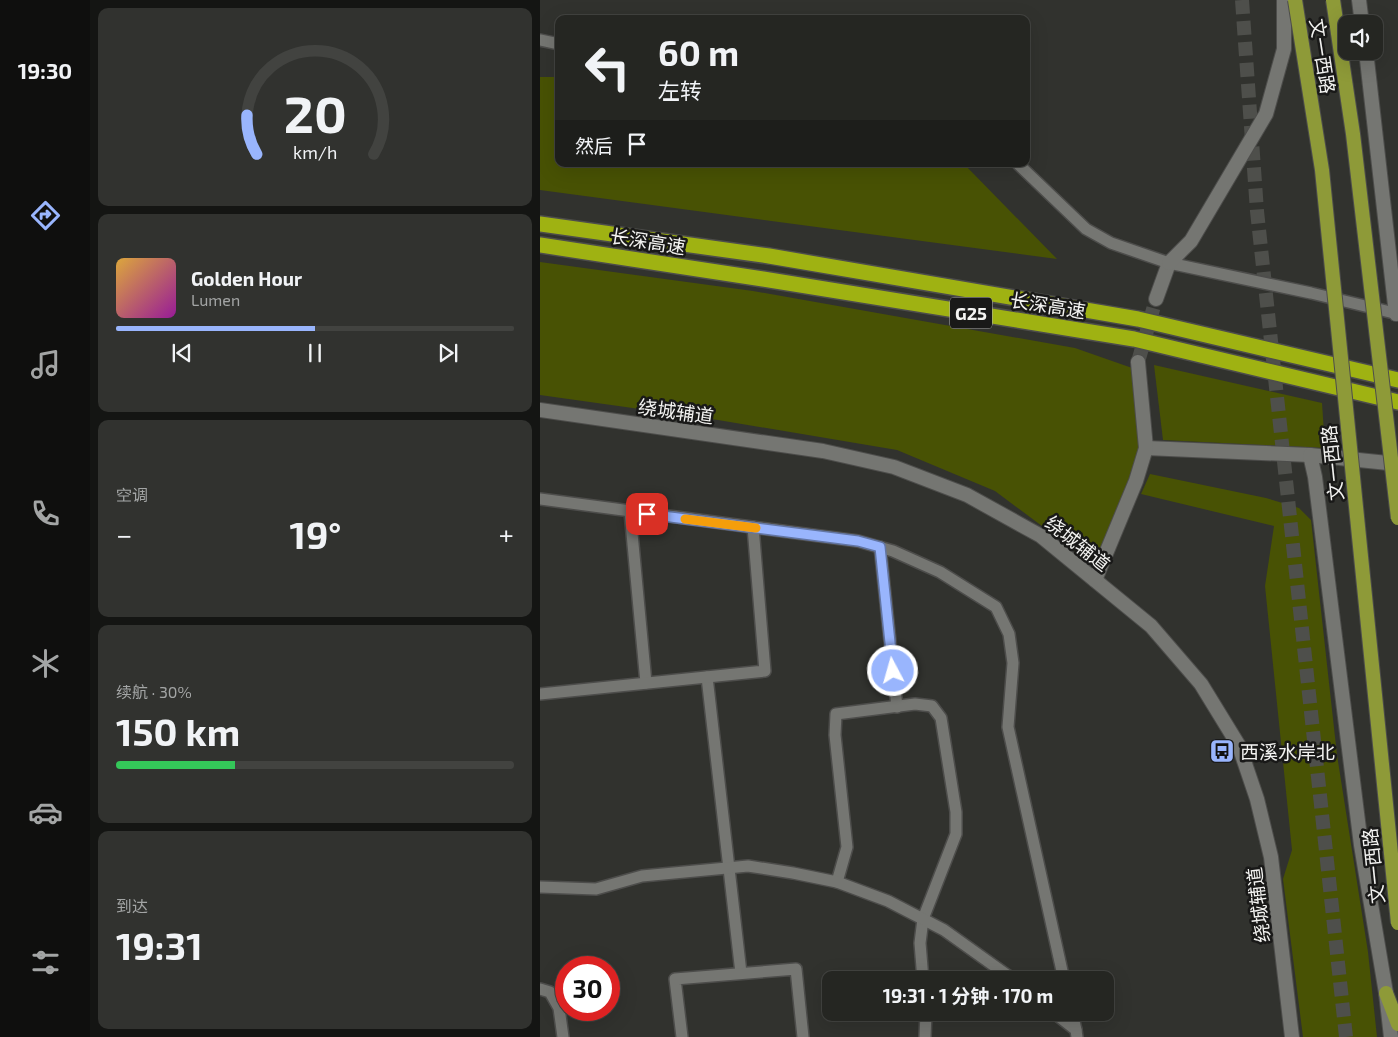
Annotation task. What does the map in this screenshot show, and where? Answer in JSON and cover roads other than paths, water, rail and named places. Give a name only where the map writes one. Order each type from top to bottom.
[{"type":"highway","name":"长深高速","points":[[540,224],[769,256],[1138,319],[1398,380]]},
{"type":"highway","name":"长深高速","points":[[540,245],[1134,339],[1398,402]]},
{"type":"main road","name":"文一西路","points":[[1295,0],[1322,170],[1398,923]]},
{"type":"main road","name":"文一西路","points":[[1333,0],[1353,134],[1398,518]]},
{"type":"main road","points":[[1386,993],[1398,1024]]},
{"type":"street","points":[[1156,299],[1169,263],[1191,241],[1266,114],[1284,49],[1284,0]]},
{"type":"street","points":[[1359,0],[1361,15]]},
{"type":"street","points":[[540,40],[555,43]]},
{"type":"street","points":[[1021,167],[1086,229],[1111,243],[1169,263],[1311,293],[1397,314],[1367,60]]},
{"type":"street","points":[[1095,580],[1136,481],[1146,448],[1138,362]]},
{"type":"street","name":"绕城辅道","points":[[540,410],[823,451],[894,467],[966,494],[1041,536],[1151,626],[1201,684],[1239,746],[1257,799],[1271,857],[1292,1037]]},
{"type":"street","points":[[1146,448],[1310,455],[1398,464]]},
{"type":"street","points":[[1310,455],[1316,477],[1361,845],[1386,993],[1391,1037]]},
{"type":"street","points":[[540,499],[858,541],[894,551],[940,572],[996,608],[1009,634],[1013,663],[1008,727],[1062,971]]},
{"type":"street","points":[[630,512],[646,683]]},
{"type":"street","points":[[540,694],[765,671],[753,528]]},
{"type":"street","points":[[880,547],[897,707]]},
{"type":"street","points":[[708,677],[741,973]]},
{"type":"street","points":[[837,882],[847,847],[835,735],[836,714],[915,704],[932,706],[941,718],[956,812],[956,834],[923,919],[920,943],[922,971]]},
{"type":"street","points":[[540,887],[596,889],[642,876],[748,866],[837,882],[888,901],[944,930],[1001,971]]},
{"type":"street","points":[[682,1037],[675,980],[796,969],[803,1037]]},
{"type":"street","points":[[540,989],[550,992],[559,1008],[563,1037]]},
{"type":"street","points":[[925,1037],[926,1021]]},
{"type":"street","points":[[1062,1021],[1076,1034]]},
{"type":"street","points":[[1074,1021],[1076,1034]]},
{"type":"tunnel","points":[[1242,0],[1257,211],[1346,1037]]},
{"type":"tunnel","points":[[1138,362],[1156,299]]},
{"type":"place","name":"西溪水岸北","points":[[1222,751]]}]
